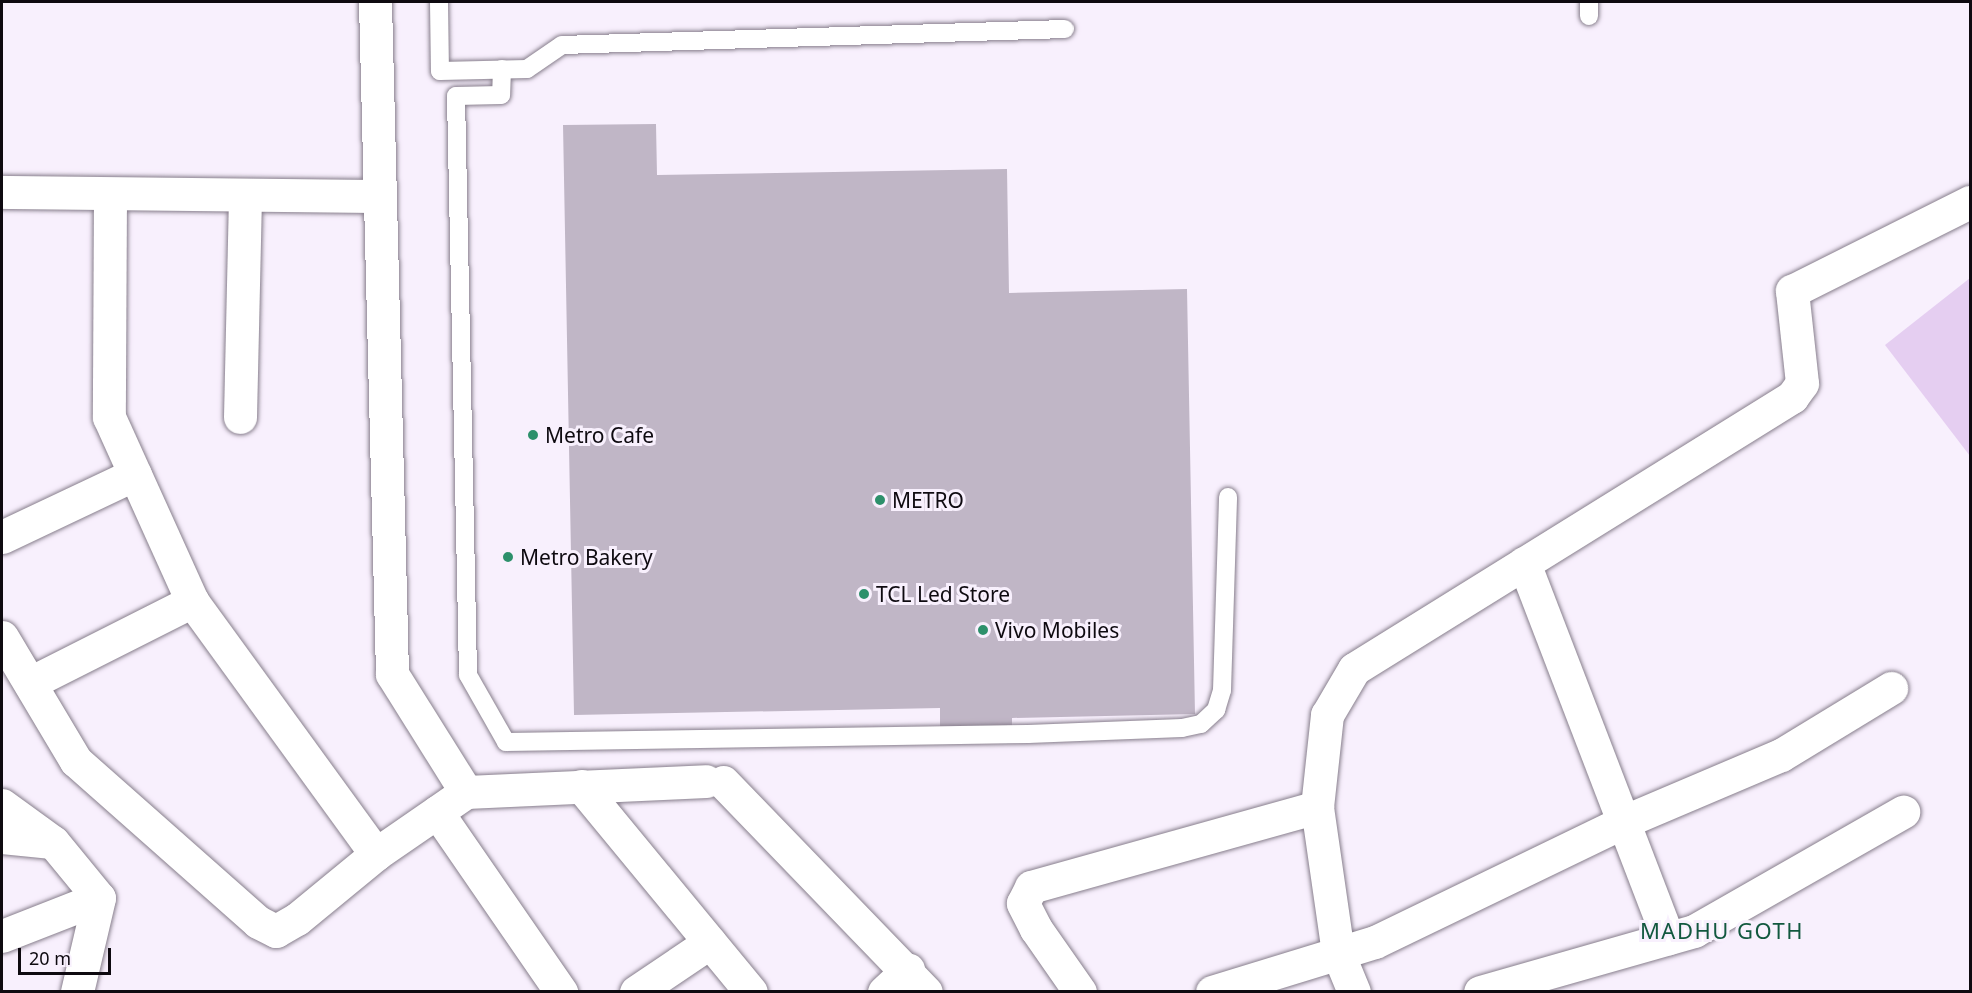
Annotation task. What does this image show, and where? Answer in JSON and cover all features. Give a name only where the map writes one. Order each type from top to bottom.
[{"type":"street","points":[[375,2],[392,675],[466,792]]},
{"type":"street","points":[[2,192],[380,196]]},
{"type":"street","points":[[110,194],[109,417],[192,601],[376,854]]},
{"type":"street","points":[[240,417],[245,195]]},
{"type":"street","points":[[1353,992],[1338,953],[1317,807],[1327,715],[1354,669],[1792,397],[1802,383],[1790,298],[1797,286],[1971,202]]},
{"type":"street","points":[[2,537],[135,474]]},
{"type":"street","points":[[1524,563],[1668,938]]},
{"type":"street","points":[[30,683],[192,601]]},
{"type":"street","points":[[2,637],[76,761],[267,927],[276,931],[297,919],[376,854],[466,792],[715,782],[917,981],[884,992]]},
{"type":"street","points":[[1212,992],[1375,942],[1623,822],[1781,755],[1891,688]]},
{"type":"street","points":[[582,786],[751,992]]},
{"type":"street","points":[[2,805],[53,842],[99,898]]},
{"type":"street","points":[[1080,992],[1036,929],[1023,903],[1031,887],[1317,807]]},
{"type":"street","points":[[437,812],[561,992]]},
{"type":"street","points":[[1480,992],[1694,931],[1903,812]]},
{"type":"street","points":[[2,837],[53,842]]},
{"type":"street","points":[[2,936],[99,898]]},
{"type":"street","points":[[77,992],[99,898]]},
{"type":"street","points":[[636,992],[710,942]]},
{"type":"lane","points":[[439,2],[440,71],[526,69],[562,45],[1065,29]]},
{"type":"lane","points":[[502,69],[501,95],[456,96],[468,675],[506,742],[1028,734],[1182,728],[1201,724],[1216,710],[1222,690],[1227,497]]},
{"type":"shaded area","points":[[1970,278],[1970,456],[1885,345]]},
{"type":"building","name":"METRO","points":[[656,124],[657,175],[1007,169],[1009,293],[1187,289],[1195,714],[1012,718],[1012,732],[940,733],[940,708],[574,715],[563,125]]},
{"type":"place","name":"Metro Cafe","points":[[533,435]]},
{"type":"place","name":"METRO","points":[[880,500]]},
{"type":"place","name":"Metro Bakery","points":[[508,557]]},
{"type":"place","name":"TCL Led Store","points":[[864,594]]},
{"type":"place","name":"Vivo Mobiles","points":[[983,630]]},
{"type":"district","name":"MADHU GOTH","points":[[1722,931]]}]
